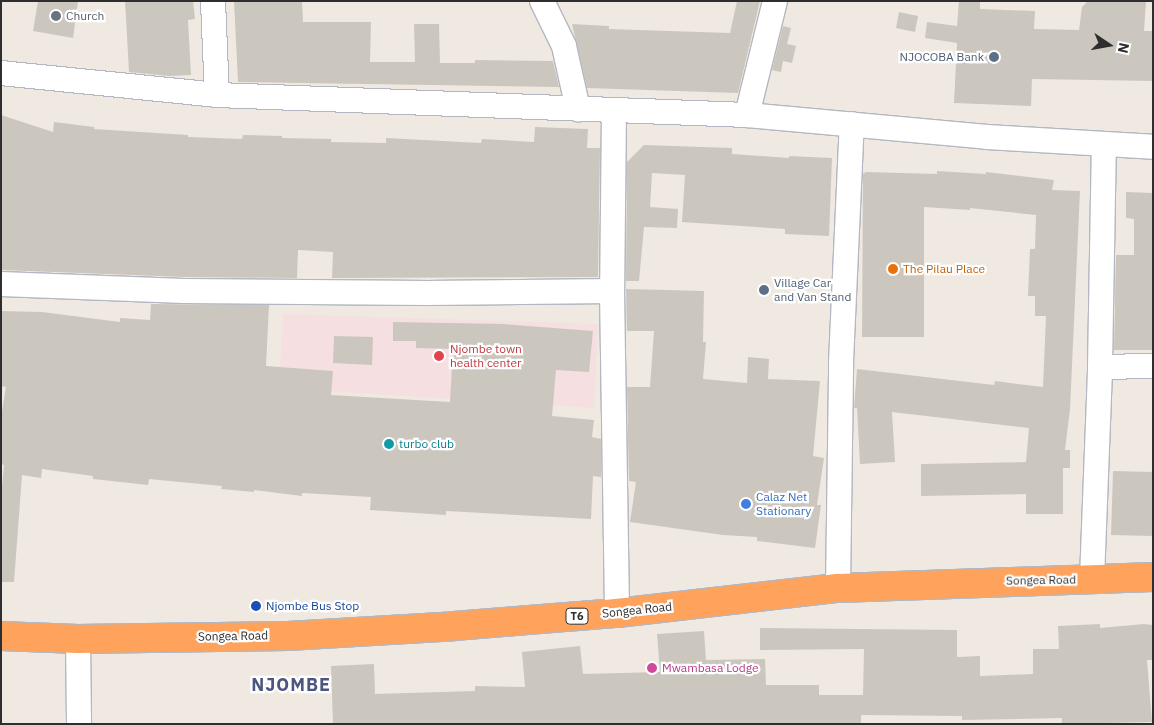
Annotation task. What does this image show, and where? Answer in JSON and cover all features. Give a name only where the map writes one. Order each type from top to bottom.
[{"type":"highway","name":"Songea Road","points":[[1,636],[78,639],[288,636],[454,626],[616,612],[838,588],[1153,577]]},
{"type":"street","points":[[213,1],[217,95]]},
{"type":"street","points":[[542,1],[564,46],[578,109]]},
{"type":"street","points":[[746,115],[775,1]]},
{"type":"street","points":[[1,73],[217,95],[746,115],[988,137],[1153,147]]},
{"type":"street","points":[[614,111],[612,291],[616,612]]},
{"type":"street","points":[[838,588],[841,362],[852,124]]},
{"type":"street","points":[[1092,579],[1100,366],[1104,144]]},
{"type":"street","points":[[1,284],[194,291],[427,293],[612,291]]},
{"type":"street","points":[[1100,366],[1153,366]]},
{"type":"street","points":[[78,639],[79,724]]},
{"type":"shaded area","name":"Njombe town health center","points":[[283,314],[598,324],[594,408],[279,388]]},
{"type":"building","name":"Church","points":[[38,1],[78,1],[73,38],[33,31]]},
{"type":"building","points":[[125,1],[193,1],[195,19],[188,20],[191,75],[169,76],[129,72]]},
{"type":"building","points":[[234,1],[302,1],[303,22],[371,22],[370,62],[415,62],[414,24],[439,24],[440,63],[475,63],[475,60],[553,61],[559,87],[238,82]]},
{"type":"building","points":[[737,1],[760,1],[738,93],[587,88],[572,24],[609,26],[609,29],[730,33]]},
{"type":"building","points":[[959,1],[980,1],[980,9],[1035,11],[1034,29],[1079,30],[1082,7],[1088,1],[1146,1],[1144,31],[1153,31],[1153,81],[1032,79],[1031,106],[954,103],[957,43],[925,38],[927,22],[957,26]]},
{"type":"building","points":[[899,12],[918,16],[915,32],[896,28]]},
{"type":"building","points":[[783,26],[791,28],[787,44],[796,46],[792,63],[783,61],[781,72],[772,70]]},
{"type":"building","points":[[1,115],[53,132],[54,122],[94,127],[94,129],[188,135],[188,137],[242,139],[243,135],[282,136],[282,138],[331,139],[331,142],[386,143],[386,138],[481,143],[482,139],[534,142],[535,127],[588,129],[587,148],[600,148],[598,277],[332,278],[333,252],[298,250],[297,278],[184,277],[1,270]]},
{"type":"building","points":[[644,145],[732,148],[732,154],[789,158],[789,156],[832,158],[829,236],[785,234],[785,229],[682,222],[685,175],[652,173],[650,207],[678,209],[677,228],[644,227],[639,281],[626,281],[627,162]]},
{"type":"building","points":[[937,171],[986,174],[986,172],[1054,180],[1052,190],[1080,191],[1070,409],[1065,450],[1070,450],[1070,468],[1063,468],[1063,514],[1026,514],[1026,494],[921,496],[921,464],[1026,462],[1029,428],[892,412],[895,462],[860,464],[857,408],[854,408],[857,369],[994,385],[995,381],[1043,387],[1046,316],[1035,316],[1035,296],[1028,296],[1030,249],[1035,249],[1036,215],[970,208],[970,210],[924,207],[924,337],[862,337],[863,174],[866,172],[937,174]]},
{"type":"building","points":[[1126,192],[1153,193],[1153,350],[1114,350],[1116,255],[1134,255],[1134,219],[1126,218]]},
{"type":"building","points":[[626,289],[704,291],[703,342],[706,342],[703,379],[747,383],[748,357],[769,359],[768,379],[820,381],[813,456],[824,458],[817,505],[821,505],[815,548],[757,541],[757,537],[723,535],[630,522],[636,482],[629,481],[627,387],[650,387],[654,331],[627,331]]},
{"type":"building","points":[[151,304],[269,305],[266,366],[333,371],[331,395],[450,402],[453,349],[416,348],[416,341],[393,341],[393,322],[503,324],[593,331],[589,372],[556,370],[552,416],[594,420],[592,437],[601,439],[601,477],[593,476],[591,519],[446,511],[446,515],[370,510],[371,497],[302,493],[302,496],[254,490],[254,492],[221,489],[222,486],[149,479],[148,485],[93,479],[93,476],[42,469],[41,478],[22,475],[14,582],[1,582],[1,499],[4,465],[1,464],[1,417],[6,387],[1,386],[1,311],[42,312],[120,322],[120,318],[150,320]]},
{"type":"building","points":[[334,336],[373,337],[372,365],[333,363]]},
{"type":"building","points":[[1113,471],[1153,472],[1153,536],[1111,535]]},
{"type":"building","points":[[1100,624],[1100,628],[1144,624],[1153,625],[1153,660],[1147,660],[1152,722],[1062,724],[1062,718],[962,720],[962,716],[861,715],[861,724],[333,724],[331,666],[374,664],[375,694],[475,691],[475,686],[525,687],[522,652],[580,646],[583,674],[660,672],[657,634],[704,631],[706,660],[765,659],[766,685],[819,685],[819,695],[863,695],[864,649],[760,650],[760,628],[957,630],[957,657],[980,656],[980,676],[1033,674],[1033,649],[1059,649],[1058,626]]},
{"type":"place","name":"Church","points":[[56,16]]},
{"type":"place","name":"NJOCOBA Bank","points":[[994,57]]},
{"type":"place","name":"The Pilau Place","points":[[893,269]]},
{"type":"place","name":"Village Car and Van Stand","points":[[764,290]]},
{"type":"place","name":"Njombe town health center","points":[[439,356]]},
{"type":"place","name":"turbo club","points":[[389,444]]},
{"type":"place","name":"Calaz Net Stationary","points":[[746,504]]},
{"type":"place","name":"Njombe Bus Stop","points":[[256,606]]},
{"type":"place","name":"Mwambasa Lodge","points":[[652,668]]},
{"type":"district","name":"NJOMBE","points":[[291,685]]}]
